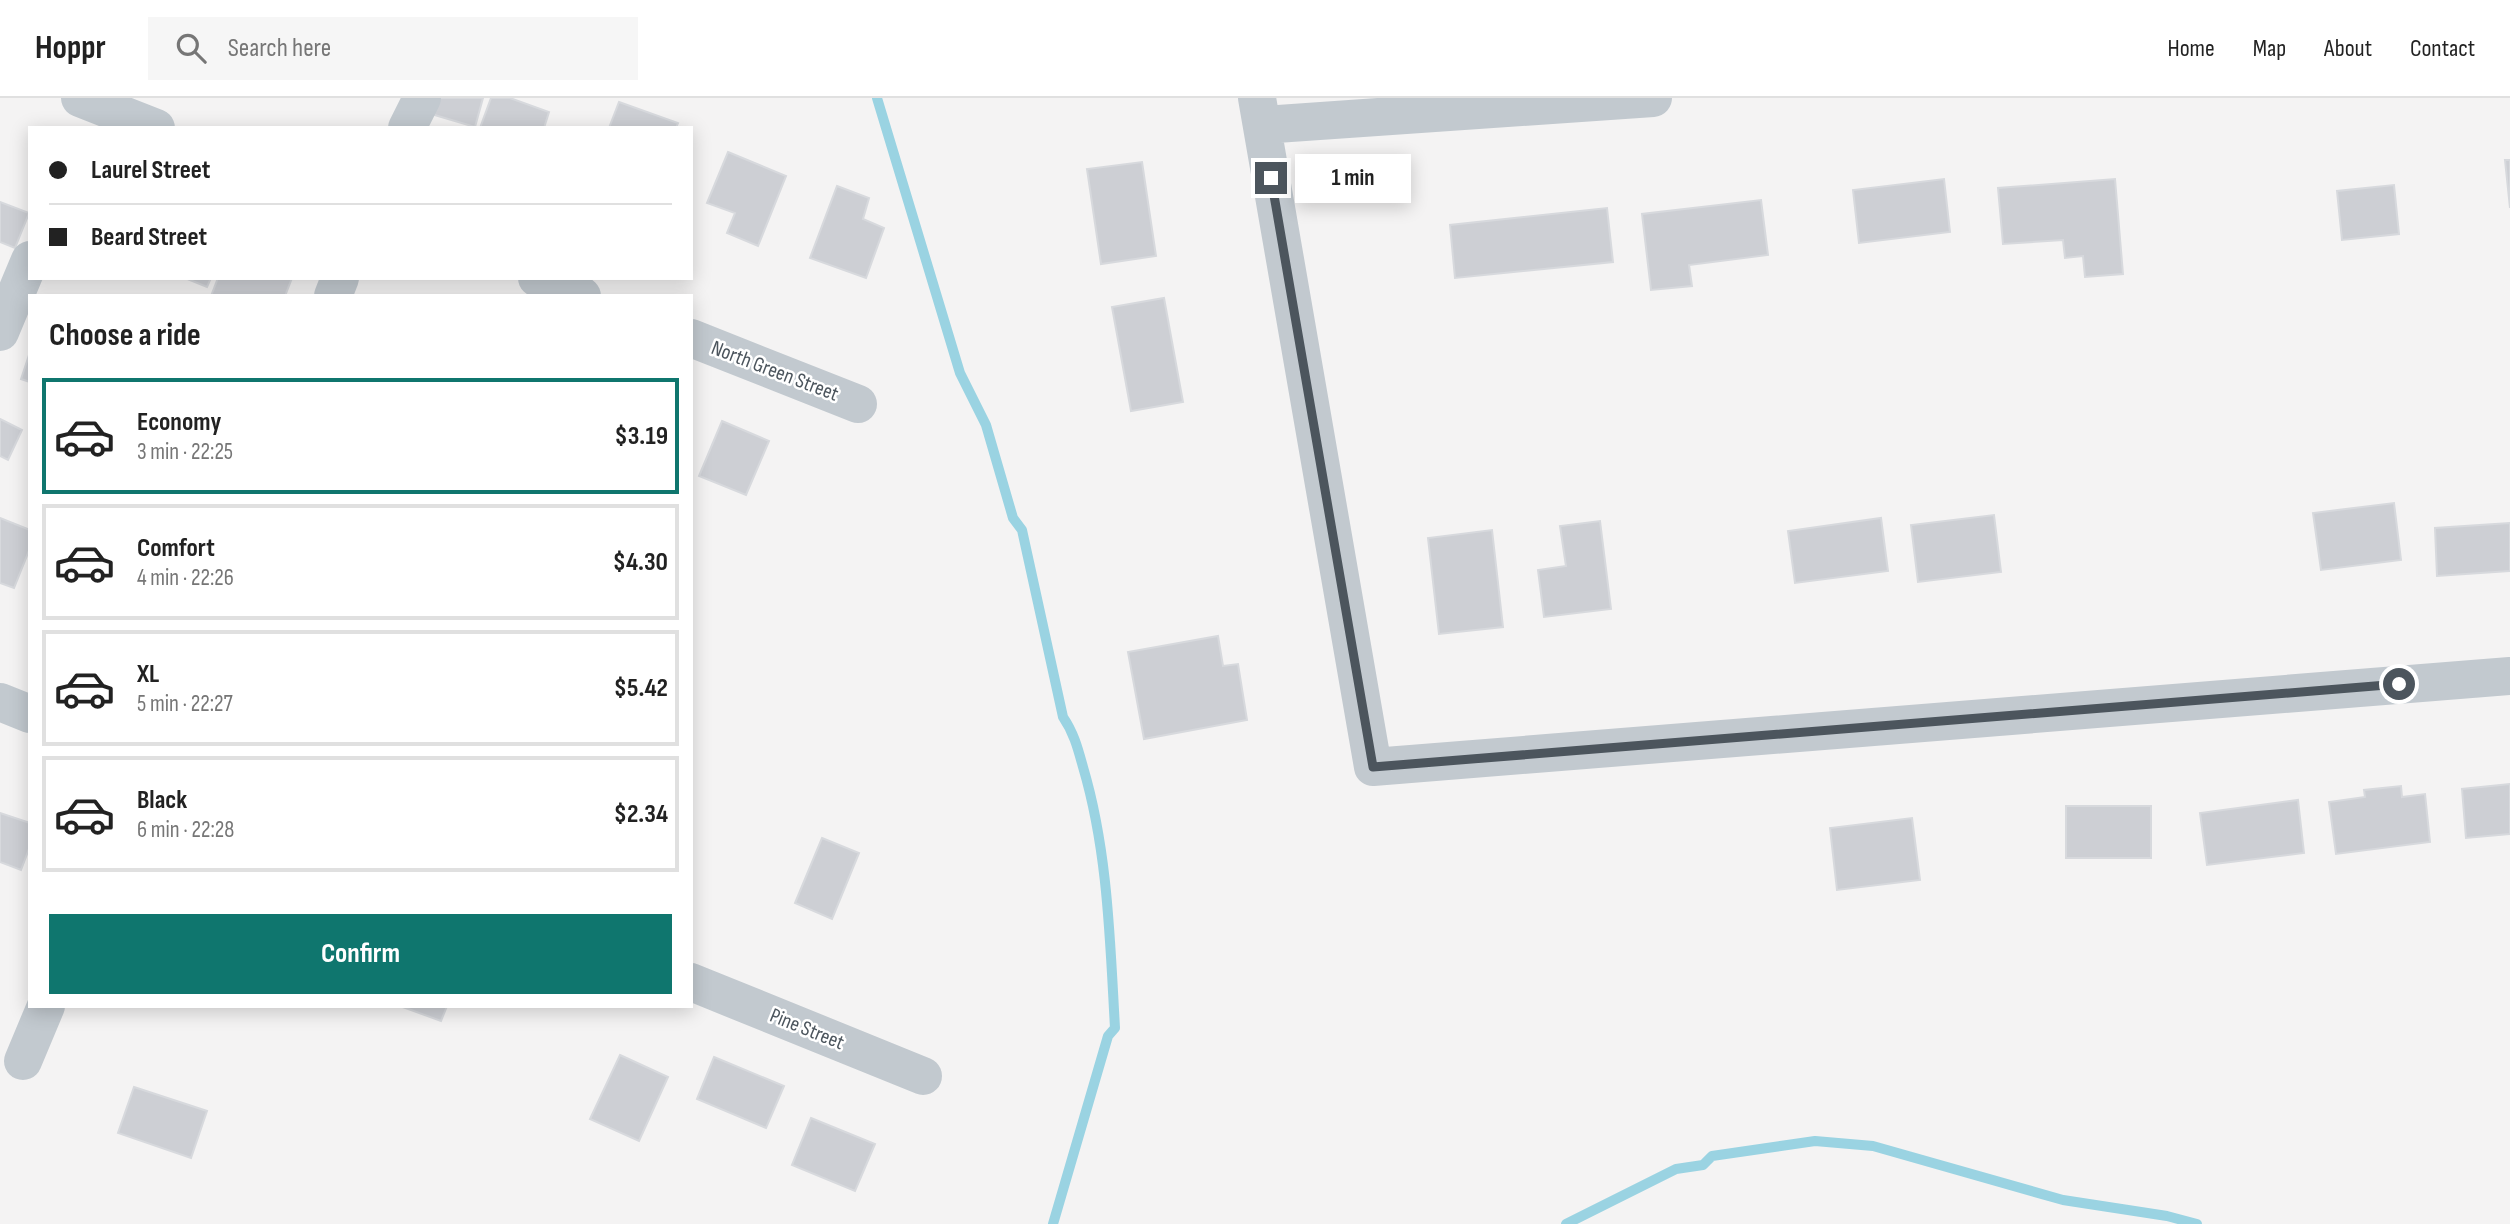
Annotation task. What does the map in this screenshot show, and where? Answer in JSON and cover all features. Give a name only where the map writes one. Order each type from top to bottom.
[{"type":"street","points":[[408,126],[422,98]]},
{"type":"street","points":[[1653,98],[1259,111],[1373,767],[2510,676]]},
{"type":"street","points":[[86,110],[148,126]]},
{"type":"street","points":[[0,332],[28,265]]},
{"type":"street","points":[[542,280],[577,294]]},
{"type":"street","name":"North Green Street","points":[[693,339],[858,404]]},
{"type":"street","points":[[0,702],[28,713]]},
{"type":"street","name":"Pine Street","points":[[693,983],[923,1076]]},
{"type":"street","points":[[23,1061],[45,1008]]},
{"type":"building","points":[[433,98],[483,98],[475,126],[428,113]]},
{"type":"building","points":[[491,98],[510,98],[549,112],[545,126],[481,126]]},
{"type":"building","points":[[619,102],[678,123],[677,126],[610,126]]},
{"type":"building","points":[[728,152],[786,176],[758,246],[727,233],[735,213],[707,203]]},
{"type":"building","points":[[2505,160],[2510,160],[2510,208]]},
{"type":"building","points":[[1142,162],[1156,256],[1101,264],[1087,169]]},
{"type":"building","points":[[1944,179],[1950,232],[1859,243],[1853,190]]},
{"type":"building","points":[[2115,179],[2123,274],[2085,277],[2083,256],[2065,258],[2063,240],[2003,244],[1998,188]]},
{"type":"building","points":[[2394,185],[2399,234],[2342,240],[2337,191]]},
{"type":"building","points":[[837,186],[869,198],[863,219],[884,228],[866,278],[810,258]]},
{"type":"building","points":[[1761,200],[1768,255],[1689,265],[1692,286],[1651,290],[1642,214]]},
{"type":"building","points":[[0,202],[28,213],[15,248],[0,242]]},
{"type":"building","points":[[1607,208],[1613,262],[1455,278],[1450,225]]},
{"type":"building","points":[[190,280],[210,280],[207,287]]},
{"type":"building","points":[[217,280],[291,280],[286,294],[212,294]]},
{"type":"building","points":[[1164,298],[1183,402],[1131,411],[1112,307]]},
{"type":"building","points":[[28,358],[28,381],[21,379]]},
{"type":"building","points":[[0,419],[22,430],[8,460],[0,456]]},
{"type":"building","points":[[722,421],[769,441],[746,495],[699,476]]},
{"type":"building","points":[[2394,503],[2401,560],[2321,570],[2313,513]]},
{"type":"building","points":[[1994,515],[2001,572],[1918,582],[1911,525]]},
{"type":"building","points":[[0,518],[28,529],[28,553],[14,588],[0,583]]},
{"type":"building","points":[[1881,518],[1888,571],[1795,583],[1788,531]]},
{"type":"building","points":[[1600,521],[1611,609],[1544,617],[1538,570],[1566,566],[1560,526]]},
{"type":"building","points":[[2510,523],[2510,571],[2437,576],[2435,528]]},
{"type":"building","points":[[1492,530],[1503,627],[1439,634],[1428,538]]},
{"type":"building","points":[[1218,636],[1223,666],[1238,664],[1247,720],[1144,739],[1128,652]]},
{"type":"building","points":[[2510,784],[2510,834],[2466,838],[2462,789]]},
{"type":"building","points":[[2401,786],[2402,797],[2425,794],[2430,842],[2336,854],[2329,802],[2365,797],[2364,790]]},
{"type":"building","points":[[2298,800],[2304,853],[2207,865],[2200,813]]},
{"type":"building","points":[[2066,806],[2151,806],[2151,858],[2066,858]]},
{"type":"building","points":[[0,813],[28,822],[28,851],[21,870],[0,862]]},
{"type":"building","points":[[1912,818],[1920,880],[1837,890],[1830,828]]},
{"type":"building","points":[[822,838],[859,853],[832,919],[795,903]]},
{"type":"building","points":[[405,1008],[446,1008],[441,1021]]},
{"type":"building","points":[[620,1055],[668,1077],[639,1141],[590,1119]]},
{"type":"building","points":[[714,1057],[784,1086],[766,1128],[697,1099]]},
{"type":"building","points":[[134,1087],[207,1111],[191,1158],[118,1133]]},
{"type":"building","points":[[811,1118],[875,1144],[855,1191],[792,1165]]},
{"type":"waterway","points":[[877,98],[960,373],[986,425],[1013,518],[1022,530],[1063,717],[1077,747],[1098,831],[1106,896],[1115,1028],[1108,1036],[1053,1224]]},
{"type":"waterway","points":[[1566,1224],[1676,1169],[1703,1165],[1712,1156],[1815,1141],[1873,1146],[2063,1200],[2167,1216],[2197,1224]]},
{"type":"route","points":[[1271,178],[1373,767],[2399,684]]}]
